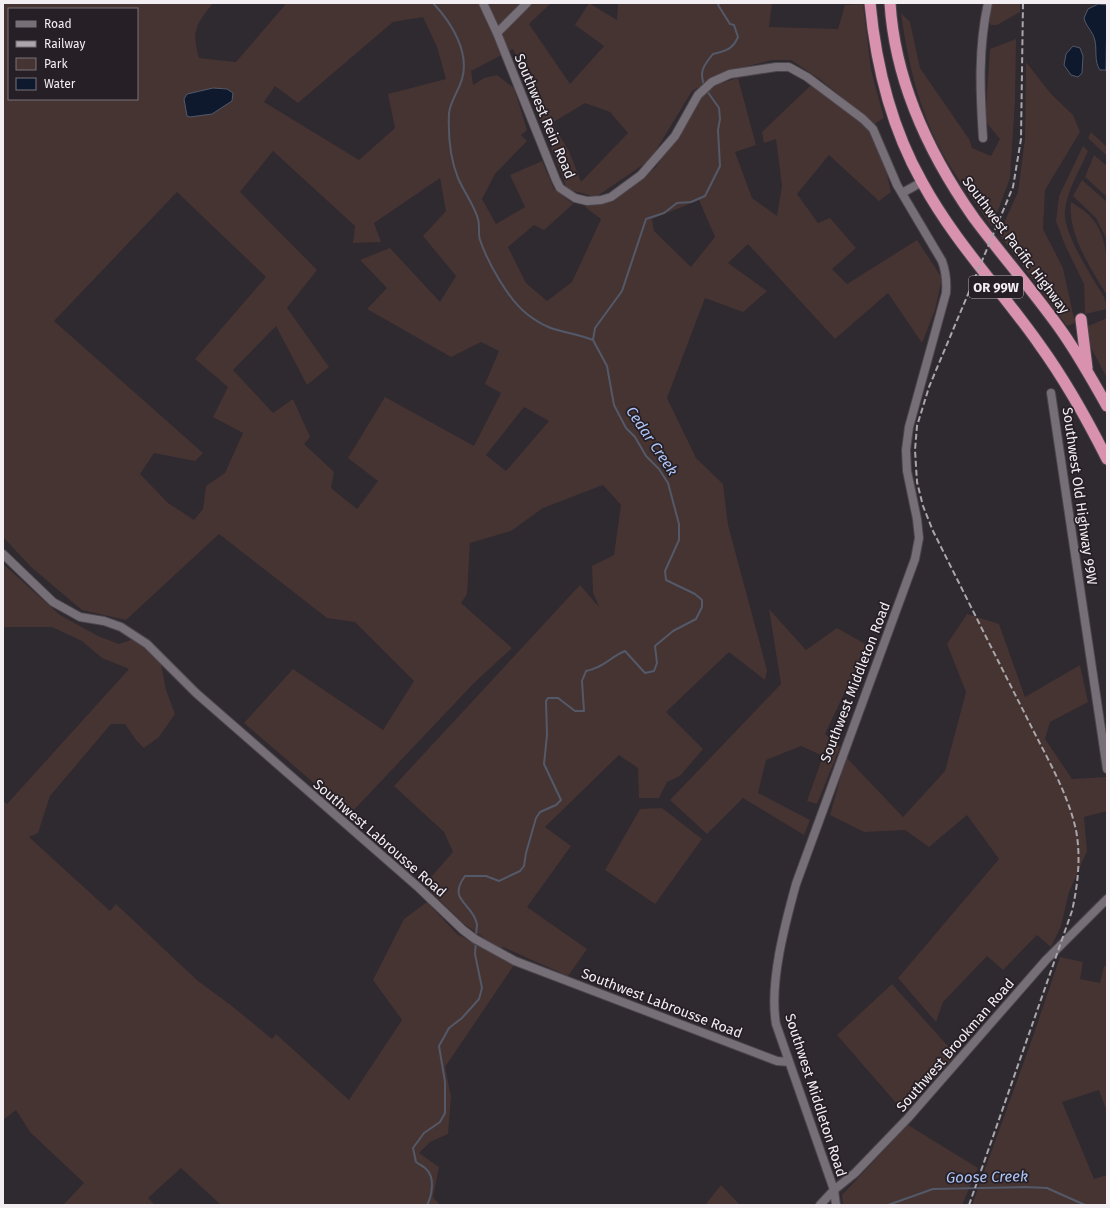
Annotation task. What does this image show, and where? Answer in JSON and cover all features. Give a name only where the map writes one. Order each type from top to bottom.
[{"type":"highway","name":"OR 99W","points":[[870,3],[877,60],[885,94],[900,135],[922,182],[950,228],[1049,358],[1077,403],[1107,459]]},
{"type":"highway","name":"Southwest Pacific Highway","points":[[890,3],[896,45],[904,80],[918,120],[934,153],[974,217],[1059,328],[1088,372],[1107,406]]},
{"type":"highway","points":[[1081,319],[1088,372]]},
{"type":"street","name":"Southwest Rein Road","points":[[483,3],[497,33],[556,180],[560,188],[575,198],[587,201],[601,200],[611,197],[641,175],[675,136],[691,105],[704,88],[720,78],[730,74],[776,67],[788,67],[798,71],[863,119],[873,129],[902,193]]},
{"type":"street","points":[[497,33],[527,3]]},
{"type":"street","points":[[983,138],[980,56],[984,19],[988,3]]},
{"type":"street","points":[[902,193],[922,182]]},
{"type":"street","name":"Southwest Middleton Road","points":[[836,1205],[834,1190],[776,1024],[774,1007],[775,988],[789,909],[796,884],[907,582],[915,559],[919,538],[917,518],[907,471],[906,450],[908,427],[945,299],[947,282],[942,261],[902,193]]},
{"type":"street","name":"Southwest Old Highway 99W","points":[[1051,393],[1107,769]]},
{"type":"street","name":"Southwest Labrousse Road","points":[[3,554],[53,602],[80,617],[104,621],[121,627],[147,644],[196,693],[418,887],[463,930],[485,945],[515,961],[777,1061],[789,1062]]},
{"type":"street","name":"Southwest Brookman Road","points":[[820,1205],[834,1190],[855,1173],[908,1118],[1046,960],[1080,928],[1107,899]]},
{"type":"green space","points":[[3,3],[213,3],[199,23],[195,34],[199,58],[236,62],[285,5],[283,3],[551,3],[529,24],[570,84],[604,46],[575,25],[589,3],[617,20],[618,3],[772,3],[769,27],[838,29],[845,5],[863,4],[871,70],[884,118],[874,124],[821,80],[791,60],[772,60],[725,72],[692,91],[650,160],[596,197],[567,189],[513,49],[471,71],[473,85],[484,78],[497,75],[514,88],[527,130],[521,135],[527,141],[495,174],[482,199],[496,224],[525,207],[510,175],[542,161],[554,189],[573,204],[544,230],[534,225],[508,247],[526,283],[547,301],[572,282],[601,219],[585,207],[589,204],[613,202],[656,167],[700,96],[718,84],[738,78],[756,145],[735,152],[752,198],[777,216],[782,186],[776,139],[764,143],[762,132],[811,85],[871,130],[884,161],[891,192],[879,201],[829,155],[797,194],[818,223],[830,218],[856,248],[832,269],[847,284],[917,240],[942,278],[935,310],[922,343],[888,293],[835,339],[748,244],[728,263],[767,291],[743,312],[705,298],[667,398],[696,458],[723,484],[728,525],[767,670],[765,680],[729,652],[666,712],[703,749],[680,776],[667,782],[659,798],[639,798],[638,768],[619,755],[545,827],[571,846],[527,907],[587,949],[568,976],[503,947],[500,949],[463,923],[424,885],[453,852],[444,832],[394,786],[580,585],[599,607],[593,592],[592,566],[614,555],[621,505],[603,485],[543,508],[511,531],[470,543],[467,594],[461,603],[512,648],[474,683],[350,814],[244,723],[293,669],[383,730],[414,681],[355,622],[327,618],[219,534],[126,620],[82,610],[31,567],[3,537]],"holes":[[[423,17],[437,47],[446,79],[388,94],[395,128],[359,160],[264,102],[275,86],[298,103],[393,22]],[[585,103],[610,112],[628,133],[581,182],[569,151],[552,123]],[[273,151],[355,226],[353,243],[381,242],[374,223],[440,178],[446,211],[423,236],[456,276],[440,302],[390,248],[360,260],[387,288],[367,309],[451,357],[481,342],[499,351],[485,384],[501,393],[474,446],[385,397],[348,458],[378,481],[357,509],[331,488],[334,472],[304,444],[310,437],[293,399],[273,413],[233,370],[276,326],[307,385],[329,367],[287,308],[317,270],[240,192]],[[177,192],[266,277],[195,359],[228,387],[213,417],[243,433],[225,473],[206,486],[203,509],[194,520],[168,503],[140,474],[154,453],[195,461],[203,453],[54,321]],[[699,200],[715,237],[691,267],[654,231],[652,219]],[[524,407],[549,421],[506,471],[486,455]]]},
{"type":"green space","points":[[990,3],[1020,3],[1020,12],[997,25],[991,25],[988,20]]},
{"type":"green space","points":[[901,13],[910,22],[920,68],[969,139],[972,148],[991,156],[1000,139],[985,121],[990,49],[1016,39],[1015,101],[1010,178],[992,227],[949,165],[935,139],[921,104],[911,68]]},
{"type":"green space","points":[[1026,62],[1051,94],[1073,115],[1080,132],[1045,190],[1043,229],[1063,268],[1075,323],[1067,326],[999,234],[1018,192],[1025,139]]},
{"type":"green space","points":[[1091,132],[1107,147],[1107,156],[1088,138]]},
{"type":"green space","points":[[1083,146],[1088,151],[1068,195],[1065,219],[1075,246],[1107,305],[1107,309],[1085,314],[1084,284],[1065,245],[1056,221],[1059,196]]},
{"type":"green space","points":[[1094,155],[1107,166],[1107,197],[1085,177]]},
{"type":"green space","points":[[1082,180],[1107,202],[1107,240],[1096,218],[1073,196]]},
{"type":"green space","points":[[1071,202],[1089,215],[1096,223],[1101,233],[1107,263],[1107,295],[1094,274],[1076,238],[1071,214]]},
{"type":"green space","points":[[1107,318],[1107,378],[1090,346],[1086,327]]},
{"type":"green space","points":[[3,564],[60,615],[98,636],[119,644],[134,639],[161,664],[166,690],[175,714],[159,737],[144,748],[136,740],[125,724],[111,724],[50,796],[38,833],[29,837],[110,911],[116,904],[198,981],[232,1006],[272,1039],[276,1034],[349,1100],[402,1020],[373,980],[404,919],[427,902],[457,934],[514,965],[445,1067],[451,1097],[448,1134],[430,1142],[419,1153],[439,1167],[433,1197],[440,1205],[221,1205],[181,1168],[148,1198],[155,1205],[63,1205],[84,1183],[30,1132],[16,1110],[3,1120],[3,801],[7,804],[129,669],[102,658],[82,641],[52,627],[3,627]]},
{"type":"green space","points":[[769,609],[806,650],[837,628],[867,645],[825,734],[840,747],[817,804],[807,801],[823,756],[801,746],[766,760],[758,793],[810,820],[804,835],[743,798],[707,834],[670,800],[781,684]]},
{"type":"green space","points":[[967,614],[999,624],[1025,697],[1080,665],[1088,702],[1050,722],[1045,739],[1072,779],[1106,777],[1107,811],[1084,817],[1087,851],[1069,892],[1061,926],[1051,947],[1037,935],[1003,970],[987,956],[943,1002],[936,1022],[898,978],[999,859],[967,815],[929,847],[905,830],[864,832],[830,815],[846,757],[903,817],[945,771],[966,692],[947,644]]},
{"type":"green space","points":[[662,808],[702,839],[655,904],[605,870],[640,809]]},
{"type":"green space","points":[[1060,957],[1083,962],[1080,979],[1100,983],[1104,966],[1107,967],[1107,1112],[1099,1090],[1062,1102],[1094,1179],[1107,1175],[1107,1205],[972,1205],[1030,1045]]},
{"type":"green space","points":[[892,984],[956,1055],[904,1112],[837,1035]]},
{"type":"green space","points":[[908,1125],[978,1168],[962,1205],[843,1205],[842,1195]]},
{"type":"green space","points":[[721,1185],[740,1205],[705,1205]]},
{"type":"water","points":[[1098,4],[1107,5],[1106,70],[1100,70],[1098,67],[1094,38],[1084,18],[1088,9]]},
{"type":"water","points":[[1073,46],[1080,48],[1083,56],[1082,73],[1078,77],[1071,75],[1064,65],[1066,54]]},
{"type":"water","points":[[213,88],[227,89],[233,93],[232,101],[212,114],[190,117],[187,116],[184,99],[187,94]]},
{"type":"waterway","points":[[433,3],[452,28],[461,48],[464,69],[462,79],[449,113],[450,146],[458,178],[478,219],[480,240],[488,259],[506,290],[527,314],[544,325],[593,340]]},
{"type":"waterway","name":"Cedar Creek","points":[[705,87],[702,73],[707,62],[713,54],[731,47],[738,37],[734,25],[730,24],[718,5],[719,3]]},
{"type":"waterway","name":"Cedar Creek","points":[[476,937],[477,924],[474,917],[462,901],[459,891],[460,884],[465,876],[486,876],[499,881],[520,871],[524,866],[526,853],[536,818],[540,812],[556,805],[561,800],[544,764],[547,735],[546,701],[548,698],[558,698],[575,711],[584,711],[582,681],[586,671],[598,667],[625,651],[645,673],[654,671],[657,663],[655,646],[673,631],[696,619],[702,607],[702,600],[695,594],[666,580],[665,571],[679,540],[679,524],[668,483],[659,469],[646,456],[635,437],[626,428],[614,405],[607,366],[593,340],[595,328],[622,291],[646,219],[664,213],[677,203],[691,202],[705,196],[720,166],[718,130],[720,119],[719,108],[707,91]]},
{"type":"waterway","name":"Cedar Creek","points":[[427,1205],[432,1187],[430,1173],[416,1162],[413,1148],[424,1133],[440,1122],[445,1113],[445,1082],[439,1046],[449,1028],[462,1018],[479,999],[482,988],[475,954],[476,941]]},
{"type":"waterway","name":"Goose Creek","points":[[888,1205],[933,1189],[1025,1187],[1047,1188],[1085,1205]]},
{"type":"railway","points":[[969,1205],[1072,911],[1078,870],[1078,840],[1076,830],[1061,786],[933,531],[923,506],[917,482],[915,450],[917,426],[929,387],[1013,187],[1021,139],[1023,3]]}]
